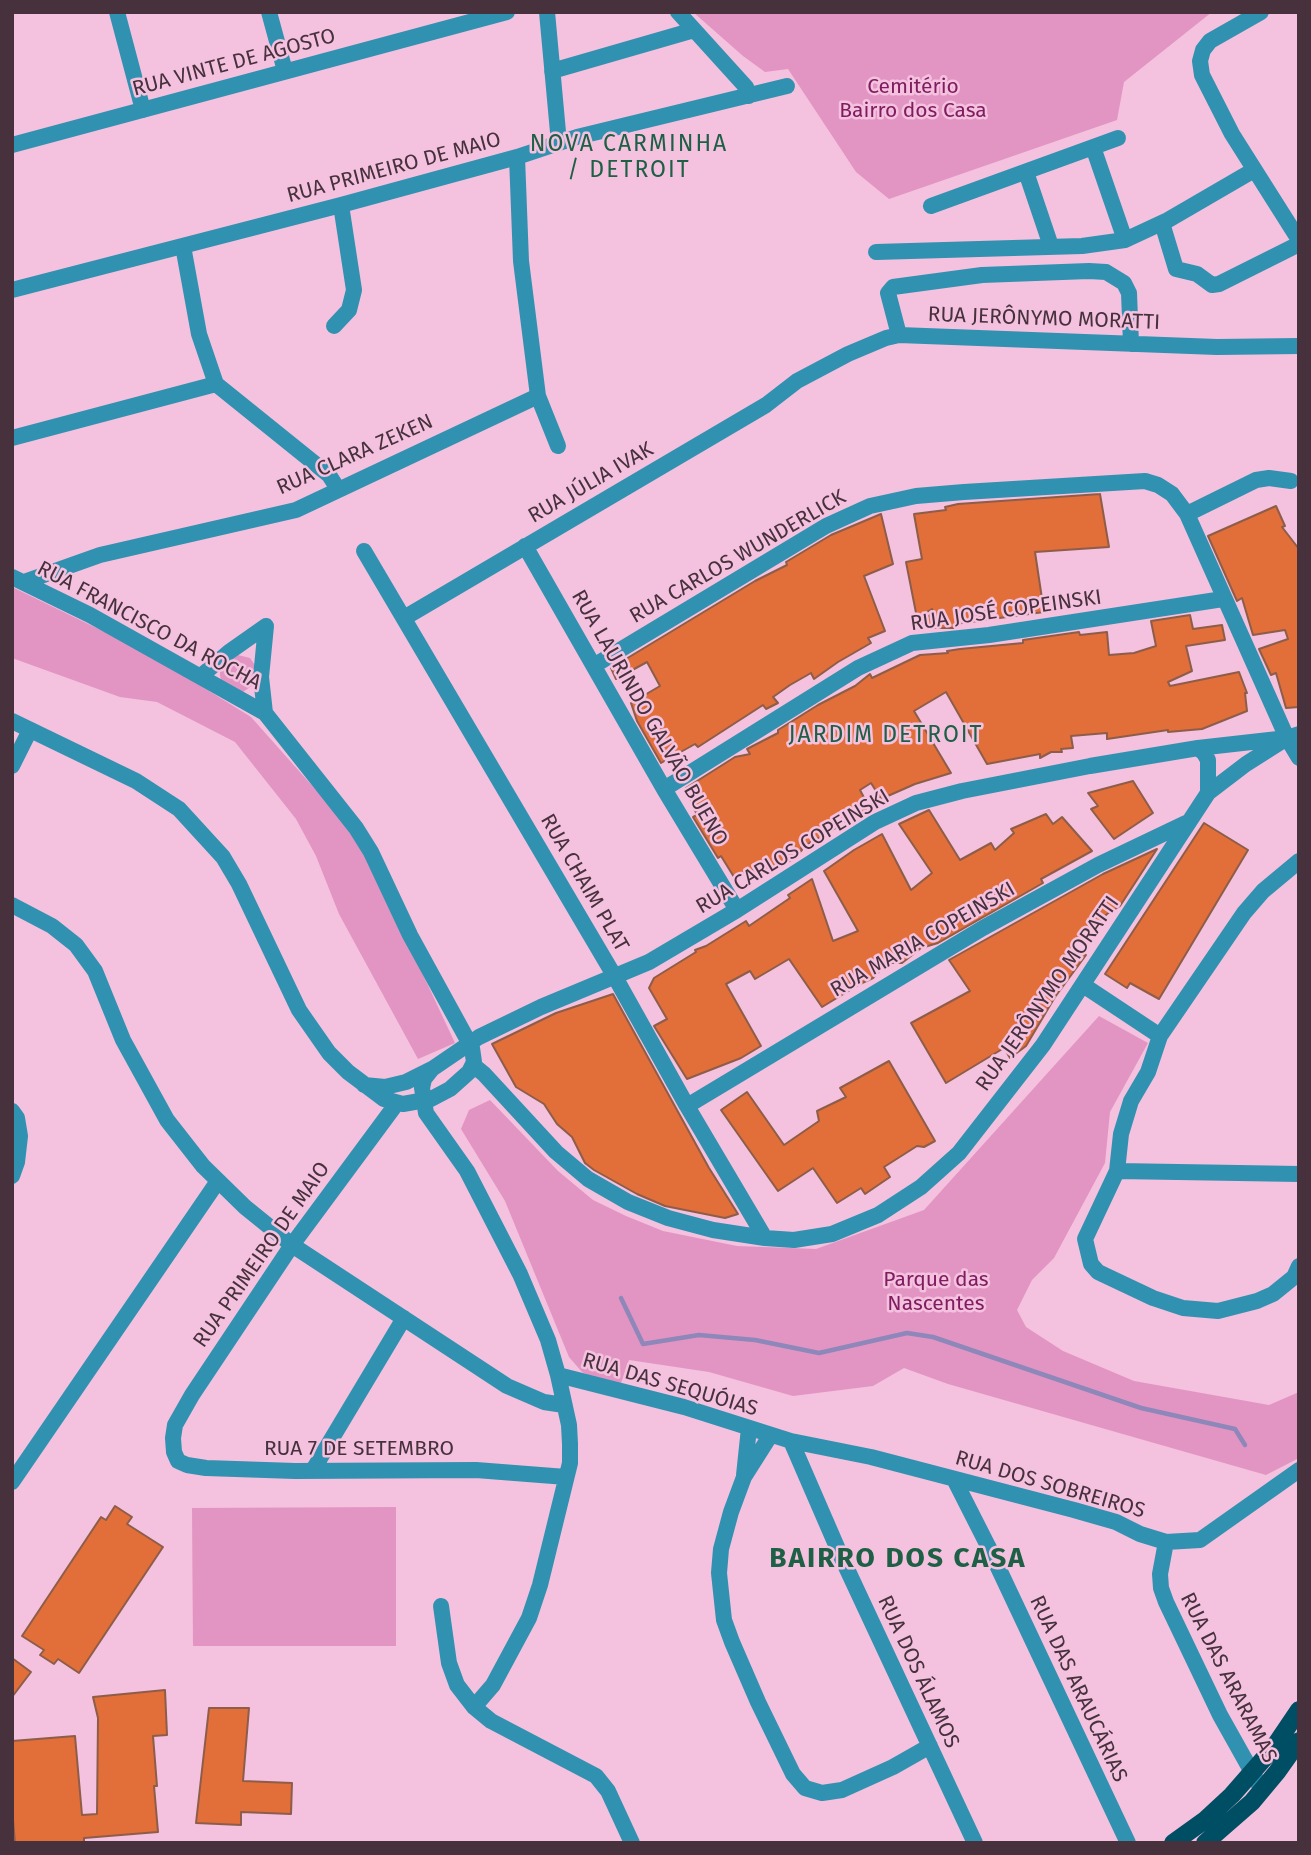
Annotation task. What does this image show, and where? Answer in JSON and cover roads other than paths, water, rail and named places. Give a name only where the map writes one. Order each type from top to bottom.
[{"type":"main road","points":[[1173,1843],[1205,1820],[1251,1773],[1274,1747],[1299,1710]]},
{"type":"main road","points":[[1205,1843],[1228,1825],[1262,1790],[1299,1741]]},
{"type":"street","points":[[117,12],[143,110]]},
{"type":"street","points":[[269,12],[285,71]]},
{"type":"street","name":"RUA VINTE DE AGOSTO","points":[[12,145],[508,12]]},
{"type":"street","points":[[547,12],[559,143]]},
{"type":"street","points":[[678,12],[746,87],[749,96]]},
{"type":"street","points":[[1162,223],[1176,269],[1197,274],[1212,285],[1219,284],[1299,242],[1206,86],[1200,61],[1203,50],[1210,41],[1261,12]]},
{"type":"street","points":[[552,71],[694,30]]},
{"type":"street","name":"RUA PRIMEIRO DE MAIO","points":[[12,290],[341,205],[559,143],[787,86]]},
{"type":"street","points":[[931,205],[1118,138]]},
{"type":"street","points":[[1093,147],[1125,240]]},
{"type":"street","points":[[517,157],[521,261],[538,396],[558,446]]},
{"type":"street","points":[[876,252],[1082,246],[1125,240],[1162,223],[1254,170]]},
{"type":"street","points":[[1026,172],[1051,246]]},
{"type":"street","points":[[334,326],[349,310],[354,290],[341,205]]},
{"type":"street","points":[[183,246],[199,334],[216,384],[329,475],[338,489]]},
{"type":"street","points":[[898,335],[888,293],[892,287],[982,275],[1089,271],[1106,272],[1124,283],[1129,293],[1131,344]]},
{"type":"street","name":"RUA JERÔNYMO MORATTI","points":[[797,381],[869,344],[898,335],[1217,347],[1299,346]]},
{"type":"street","name":"RUA JÚLIA IVAK","points":[[404,618],[766,405],[797,381]]},
{"type":"street","points":[[12,438],[216,384]]},
{"type":"street","name":"RUA CLARA ZEKEN","points":[[18,579],[100,555],[296,510],[538,396]]},
{"type":"street","points":[[1187,514],[1256,480],[1269,478],[1291,481]]},
{"type":"street","name":"RUA CARLOS WUNDERLICK","points":[[595,665],[826,526],[887,501],[978,491],[1145,481],[1172,494],[1187,514],[1223,599],[1293,736],[1299,758]]},
{"type":"street","name":"RUA LAURINDO GALVÃO BUENO","points":[[525,546],[664,789],[737,910]]},
{"type":"street","name":"RUA CHAIM PLAT","points":[[364,551],[765,1238]]},
{"type":"street","name":"RUA FRANCISCO DA ROCHA","points":[[18,579],[90,615],[265,713]]},
{"type":"street","name":"RUA JOSÉ COPEINSKI","points":[[664,789],[858,668],[912,643],[1012,632],[1223,599]]},
{"type":"street","points":[[12,721],[157,794],[179,809],[223,857],[239,884],[299,1010],[314,1034],[339,1064],[378,1095],[397,1103],[423,1102],[439,1096],[459,1081],[473,1065],[474,1053],[470,1042],[410,934],[371,852],[356,828],[265,713],[261,677],[267,626],[229,652],[201,676]]},
{"type":"street","points":[[12,766],[30,730]]},
{"type":"street","name":"RUA JERÔNYMO MORATTI","points":[[473,1065],[556,1152],[588,1179],[628,1202],[668,1218],[713,1230],[794,1240],[832,1234],[878,1215],[920,1186],[966,1144],[1043,1045],[1208,793],[1246,764],[1293,736]]},
{"type":"street","name":"RUA CARLOS COPEINSKI","points":[[364,1085],[397,1085],[432,1069],[470,1042],[541,1007],[649,962],[737,910],[875,822],[916,803],[1049,774],[1203,754],[1293,736]]},
{"type":"street","points":[[1203,754],[1208,793]]},
{"type":"street","name":"RUA MARIA COPEINSKI","points":[[687,1106],[1005,916],[1098,865],[1186,823]]},
{"type":"street","points":[[1297,1274],[1273,1294],[1257,1301],[1218,1311],[1183,1308],[1153,1298],[1098,1272],[1091,1264],[1085,1239],[1117,1171],[1121,1134],[1131,1101],[1147,1072],[1160,1036],[1244,914],[1263,891],[1299,862]]},
{"type":"street","points":[[12,905],[52,926],[76,945],[94,971],[123,1041],[167,1120],[190,1151],[218,1181],[292,1244],[507,1386],[544,1402],[564,1405]]},
{"type":"street","points":[[1083,985],[1160,1036]]},
{"type":"street","points":[[432,1069],[423,1082],[426,1113],[467,1171],[515,1264],[548,1340],[558,1375],[570,1444],[570,1463],[540,1585],[529,1618],[493,1685],[474,1707]]},
{"type":"street","points":[[439,1096],[439,1130]]},
{"type":"street","name":"RUA PRIMEIRO DE MAIO","points":[[173,1438],[175,1425],[192,1395],[292,1244],[397,1103]]},
{"type":"street","points":[[12,1111],[20,1136],[18,1162],[12,1176]]},
{"type":"street","points":[[1117,1171],[1299,1174]]},
{"type":"street","points":[[15,1471],[218,1181]]},
{"type":"street","points":[[313,1471],[404,1318]]},
{"type":"street","name":"RUA DAS SEQUÓIAS","points":[[558,1375],[684,1407],[770,1436]]},
{"type":"street","points":[[744,1477],[749,1429]]},
{"type":"street","points":[[770,1436],[744,1477],[721,1549],[719,1573],[724,1620],[758,1702],[793,1774],[805,1788],[822,1793],[842,1790],[930,1746]]},
{"type":"street","name":"RUA DOS SOBREIROS","points":[[770,1436],[871,1457],[1116,1522],[1140,1534],[1166,1542],[1200,1540],[1299,1469]]},
{"type":"street","name":"RUA 7 DE SETEMBRO","points":[[173,1438],[178,1461],[206,1468],[313,1471],[476,1470],[566,1477]]},
{"type":"street","name":"RUA DOS ÁLAMOS","points":[[791,1441],[840,1554],[975,1843]]},
{"type":"street","name":"RUA DAS ARAUCÁRIAS","points":[[954,1479],[1128,1843]]},
{"type":"street","name":"RUA DAS ARARAMAS","points":[[1166,1542],[1160,1574],[1163,1595],[1220,1715],[1262,1790]]},
{"type":"street","points":[[441,1606],[449,1663],[457,1685],[474,1707],[491,1721],[596,1776],[607,1791],[632,1843]]},
{"type":"waterway","points":[[621,1298],[643,1344],[699,1335],[755,1340],[819,1353],[907,1333],[933,1337],[1141,1408],[1235,1429],[1245,1445]]},
{"type":"district","name":"NOVA CARMINHA / DETROIT","points":[[629,158]]},
{"type":"district","name":"JARDIM DETROIT","points":[[886,736]]},
{"type":"district","name":"BAIRRO DOS CASA","points":[[898,1559]]},
{"type":"park label","name":"Cemitério Bairro dos Casa","points":[[913,99]]},
{"type":"park label","name":"Parque das Nascentes","points":[[936,1292]]}]
